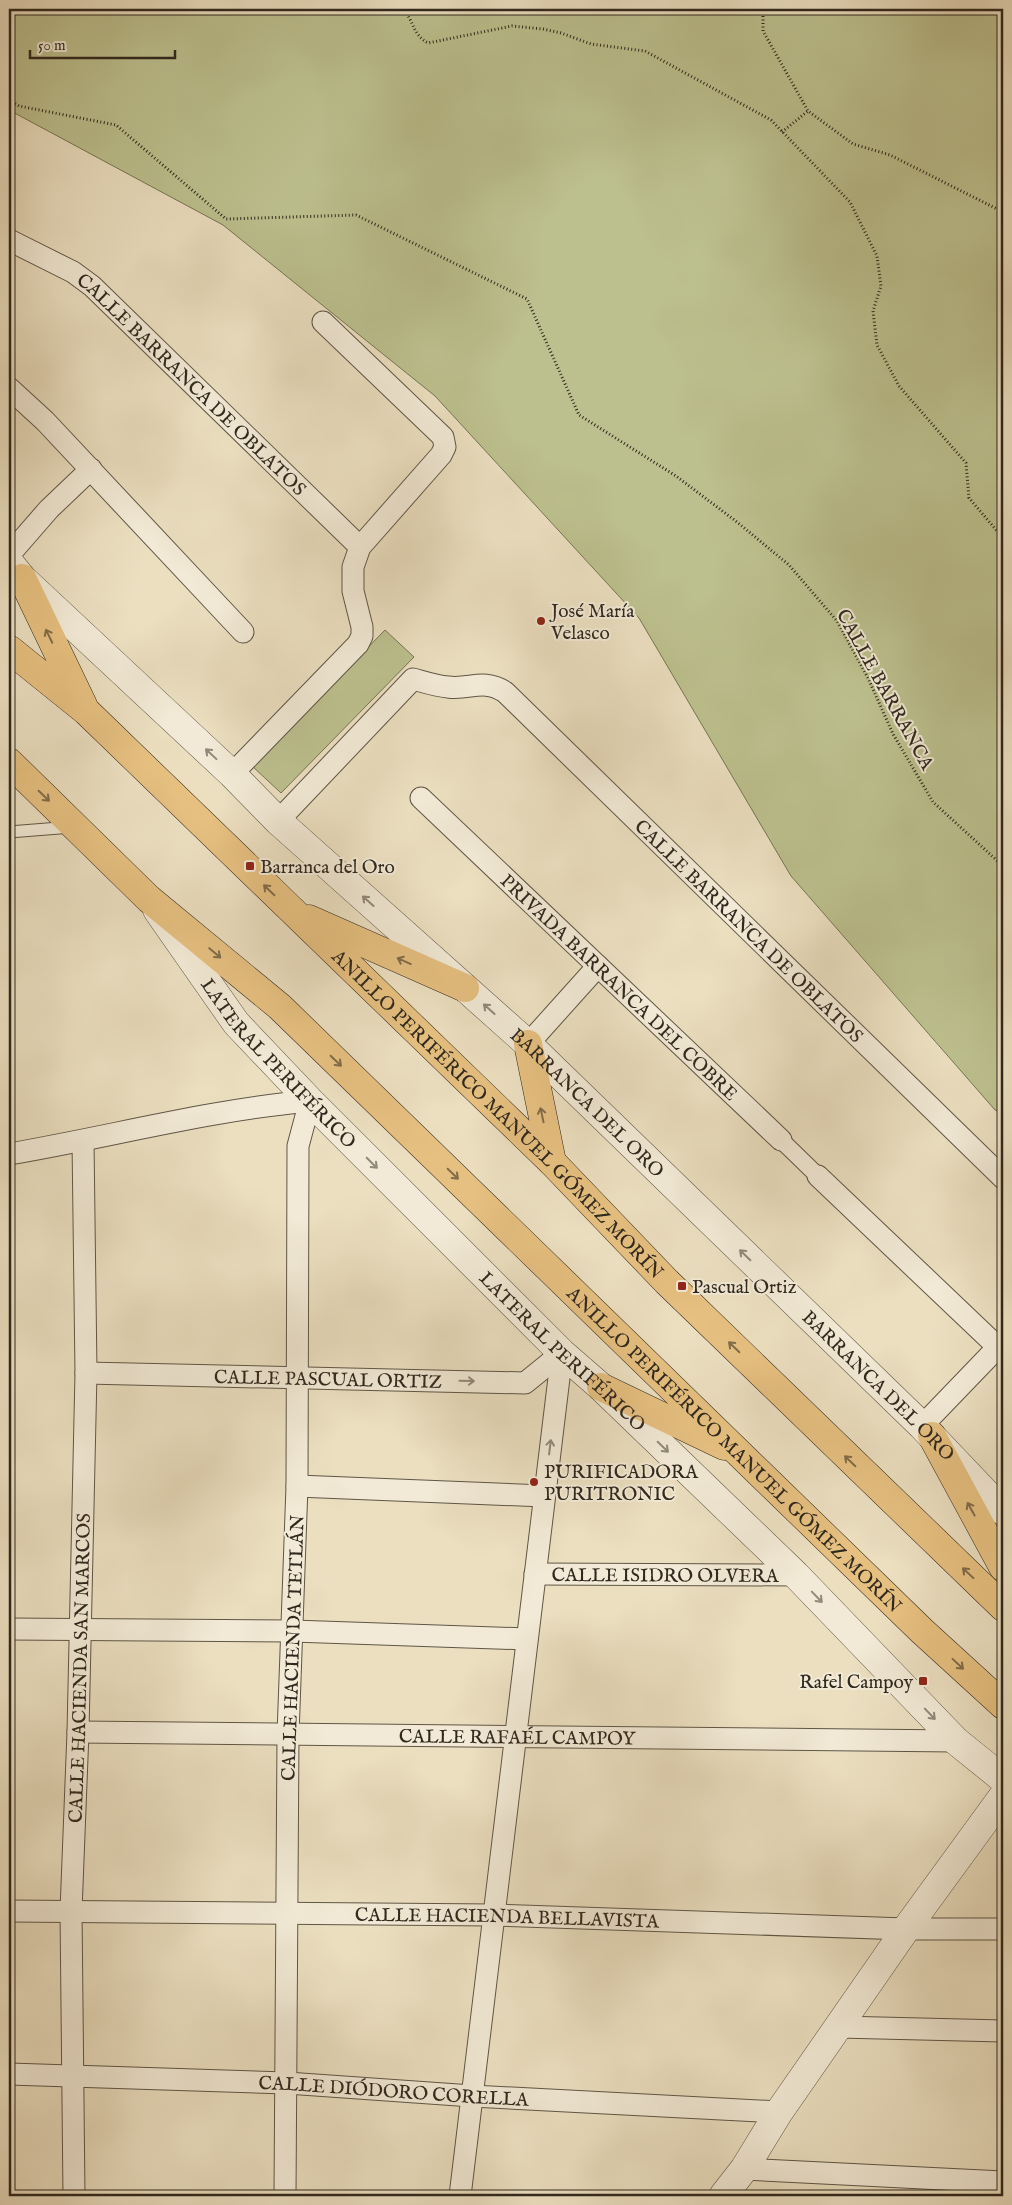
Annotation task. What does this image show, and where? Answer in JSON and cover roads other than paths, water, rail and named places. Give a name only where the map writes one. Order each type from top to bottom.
[{"type":"highway","points":[[13,565],[86,711]]},
{"type":"highway","points":[[9,635],[37,660],[86,711]]},
{"type":"highway","name":"ANILLO PERIFÉRICO MANUEL GÓMEZ MORÍN","points":[[9,649],[86,711],[552,1162],[667,1282],[1003,1606]]},
{"type":"highway","name":"ANILLO PERIFÉRICO MANUEL GÓMEZ MORÍN","points":[[9,762],[149,899],[280,1007],[922,1630],[1003,1705]]},
{"type":"highway","points":[[291,911],[465,988]]},
{"type":"highway","points":[[528,1044],[552,1162]]},
{"type":"highway","points":[[601,1387],[744,1456]]},
{"type":"highway","points":[[926,1431],[1003,1567]]},
{"type":"street","name":"CALLE BARRANCA DE OBLATOS","points":[[9,240],[72,272],[92,286],[360,547]]},
{"type":"street","points":[[232,774],[358,644],[362,636],[362,626],[353,591],[353,567],[360,547],[442,456],[445,446],[443,437],[322,322]]},
{"type":"street","points":[[9,388],[45,420],[242,632]]},
{"type":"street","points":[[13,565],[49,509],[91,469]]},
{"type":"street","name":"BARRANCA DEL ORO","points":[[13,565],[232,774],[278,821],[528,1044],[926,1431],[1003,1511]]},
{"type":"street","name":"CALLE BARRANCA DE OBLATOS","points":[[278,821],[413,679],[449,688],[478,685],[495,686],[513,699],[1003,1178]]},
{"type":"street","name":"PRIVADA BARRANCA DEL COBRE","points":[[421,798],[818,1176]]},
{"type":"street","name":"LATERAL PERIFÉRICO","points":[[149,899],[236,1023],[310,1101],[562,1353],[601,1387],[796,1575],[956,1741],[1003,1779]]},
{"type":"street","points":[[528,1044],[598,966]]},
{"type":"street","points":[[9,1154],[260,1106],[310,1101]]},
{"type":"street","name":"CALLE HACIENDA TETLÁN","points":[[285,2196],[288,1734],[293,1631],[296,1486],[298,1146],[310,1101]]},
{"type":"street","name":"CALLE HACIENDA SAN MARCOS","points":[[74,2196],[71,1911],[78,1732],[86,1372],[83,1141]]},
{"type":"street","points":[[818,1176],[1001,1349],[926,1431]]},
{"type":"street","points":[[460,2196],[562,1353]]},
{"type":"street","name":"CALLE PASCUAL ORTIZ","points":[[86,1372],[525,1382],[562,1353]]},
{"type":"street","points":[[296,1486],[544,1496]]},
{"type":"street","name":"CALLE ISIDRO OLVERA","points":[[535,1574],[796,1575]]},
{"type":"street","points":[[9,1629],[293,1631],[527,1639]]},
{"type":"street","name":"CALLE RAFAÉL CAMPOY","points":[[78,1732],[956,1741]]},
{"type":"street","points":[[723,2196],[744,2169],[779,2112],[906,1929],[1003,1796]]},
{"type":"street","name":"CALLE HACIENDA BELLAVISTA","points":[[9,1911],[493,1915],[906,1929],[1003,1929]]},
{"type":"street","points":[[839,2027],[1003,2031]]},
{"type":"street","name":"CALLE DIÓDORO CORELLA","points":[[9,2074],[287,2083],[472,2096],[779,2112]]},
{"type":"street","points":[[744,2169],[1003,2182]]},
{"type":"lane","points":[[9,832],[75,827]]},
{"type":"place","name":"José María Velasco","points":[[541,621]]},
{"type":"place","name":"Barranca del Oro","points":[[250,866]]},
{"type":"place","name":"Pascual Ortiz","points":[[682,1286]]},
{"type":"place","name":"PURIFICADORA PURITRONIC","points":[[534,1482]]},
{"type":"place","name":"Rafel Campoy","points":[[923,1681]]}]
